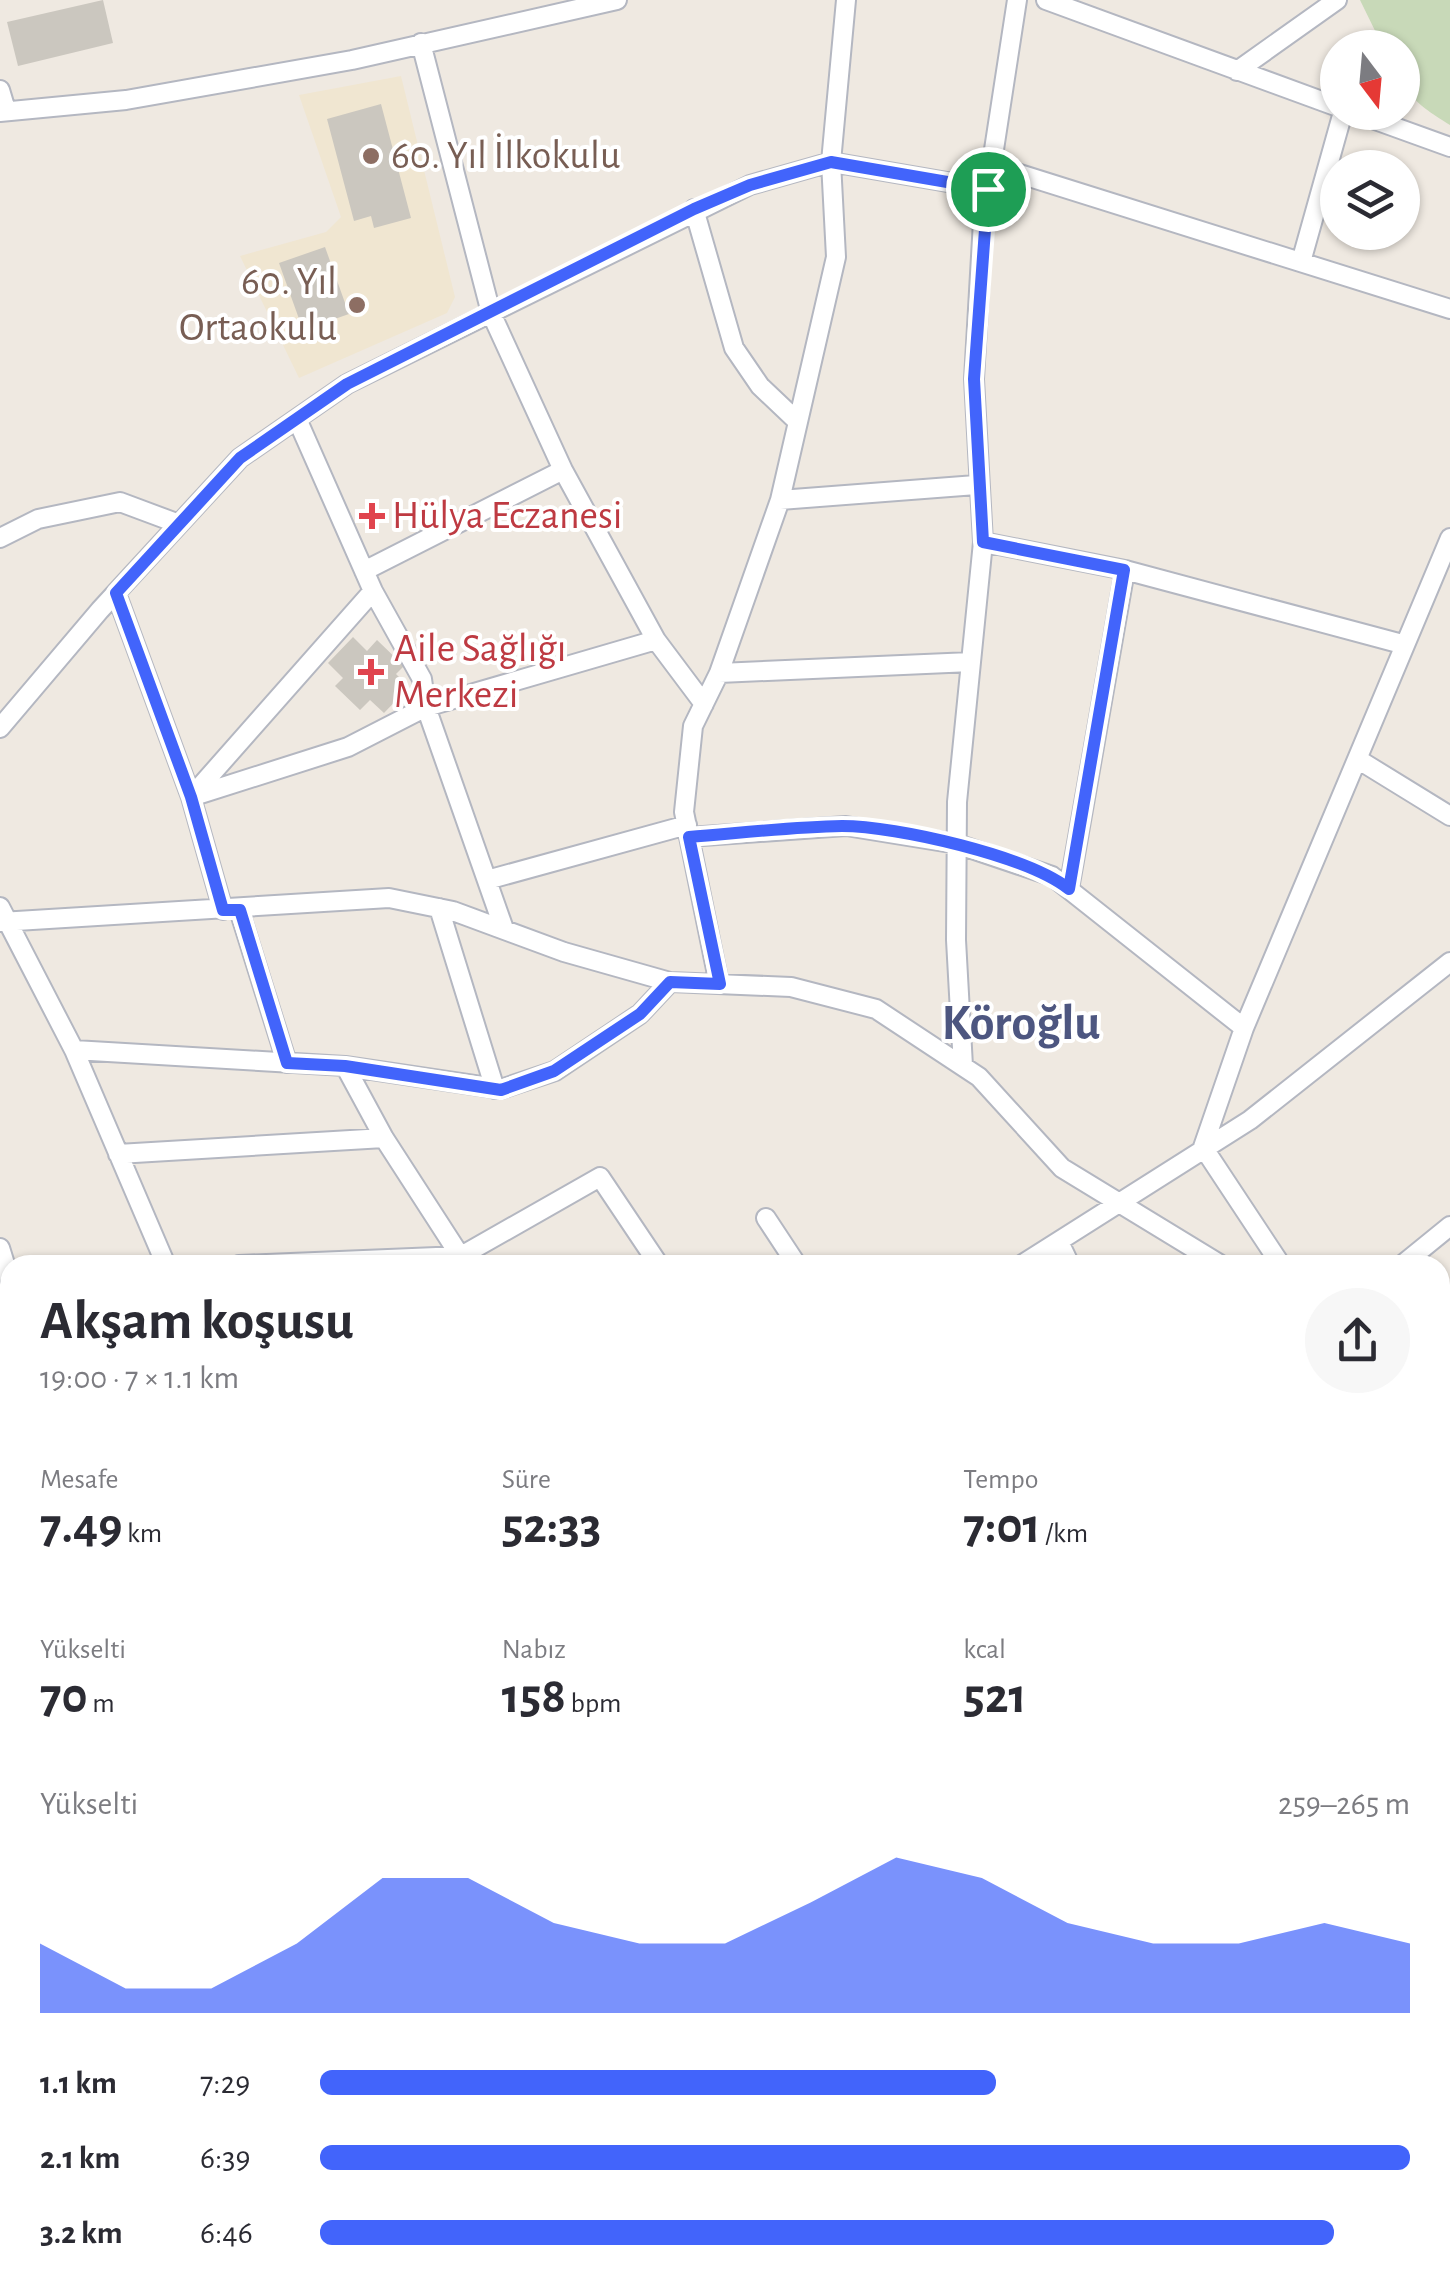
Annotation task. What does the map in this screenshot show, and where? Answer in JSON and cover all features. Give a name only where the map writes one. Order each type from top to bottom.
[{"type":"street","points":[[510,0],[516,19]]},
{"type":"street","points":[[0,90],[3,111],[126,100],[352,60],[516,19],[617,0]]},
{"type":"street","points":[[720,984],[688,831],[693,726],[719,672],[780,500],[836,257],[831,162],[846,0]]},
{"type":"street","points":[[962,1066],[957,844],[983,542],[976,485],[974,379],[988,189],[1016,0]]},
{"type":"street","points":[[1046,0],[1320,102]]},
{"type":"street","points":[[1237,71],[1336,0]]},
{"type":"street","points":[[421,43],[491,312],[563,470],[656,640],[704,704]]},
{"type":"street","points":[[1301,262],[1335,130]]},
{"type":"street","points":[[1403,130],[1450,147]]},
{"type":"street","points":[[0,728],[240,458],[347,384],[694,209],[750,185],[831,162],[988,189]]},
{"type":"street","points":[[991,165],[1450,309]]},
{"type":"street","points":[[694,209],[734,348],[760,386],[798,422]]},
{"type":"street","points":[[296,419],[373,591],[422,680],[426,706],[504,929]]},
{"type":"street","points":[[364,571],[563,470]]},
{"type":"street","points":[[780,500],[976,485]]},
{"type":"street","points":[[0,538],[38,519],[120,502],[179,524]]},
{"type":"street","points":[[1203,1147],[1244,1028],[1359,760],[1402,644],[1450,538]]},
{"type":"street","points":[[983,542],[1124,570],[1402,644]]},
{"type":"street","points":[[1069,889],[1124,570]]},
{"type":"street","points":[[191,797],[373,591]]},
{"type":"street","points":[[116,593],[287,1063]]},
{"type":"street","points":[[191,797],[348,747],[426,706],[656,640]]},
{"type":"street","points":[[719,672],[971,662]]},
{"type":"street","points":[[1359,760],[1450,816]]},
{"type":"street","points":[[486,880],[688,831],[846,826],[957,844],[1052,876],[1244,1028]]},
{"type":"street","points":[[162,1255],[74,1050],[3,917],[231,910],[389,898],[438,908],[564,952],[670,982],[791,987],[876,1010],[979,1077],[1062,1168],[1204,1255]]},
{"type":"street","points":[[438,908],[495,1088]]},
{"type":"street","points":[[1038,1255],[1250,1120],[1450,962]]},
{"type":"street","points":[[74,1050],[345,1066],[495,1088],[554,1071],[640,1014],[670,982]]},
{"type":"street","points":[[345,1066],[384,1138],[461,1255]]},
{"type":"street","points":[[118,1154],[384,1138]]},
{"type":"street","points":[[1203,1147],[1273,1255]]},
{"type":"street","points":[[472,1255],[600,1177],[652,1255]]},
{"type":"street","points":[[766,1218],[790,1255]]},
{"type":"street","points":[[1414,1255],[1450,1226]]},
{"type":"street","points":[[1059,1242],[1065,1255]]},
{"type":"shaded area","points":[[401,76],[455,297],[447,313],[299,378],[240,256],[326,232],[341,217],[299,95]]},
{"type":"green space","points":[[1360,0],[1450,0],[1450,125],[1420,104],[1420,30],[1375,30]]},
{"type":"building","points":[[103,0],[113,43],[18,66],[7,22]]},
{"type":"building","points":[[381,104],[411,218],[374,228],[371,216],[354,221],[327,119]]},
{"type":"building","points":[[325,247],[349,314],[303,330],[279,263]]},
{"type":"building","points":[[353,637],[367,651],[377,640],[404,666],[396,674],[409,687],[384,713],[370,700],[360,710],[335,686],[343,678],[328,663]]},
{"type":"place","name":"60. Yıl İlkokulu","points":[[371,156]]},
{"type":"place","name":"60. Yıl Ortaokulu","points":[[357,305]]},
{"type":"place","name":"Hülya Eczanesi","points":[[372,516]]},
{"type":"place","name":"Aile Sağlığı Merkezi","points":[[371,672]]},
{"type":"district","name":"Köroğlu","points":[[1021,1024]]},
{"type":"route","points":[[831,162],[988,189],[974,379],[976,485],[983,542],[1124,570],[1069,889],[1052,876],[957,844],[846,826],[689,837],[720,984],[670,982],[640,1014],[554,1071],[501,1090],[345,1066],[287,1063],[240,910],[223,910],[191,797],[116,593],[240,458],[347,384],[694,209],[750,185],[831,162]]}]
